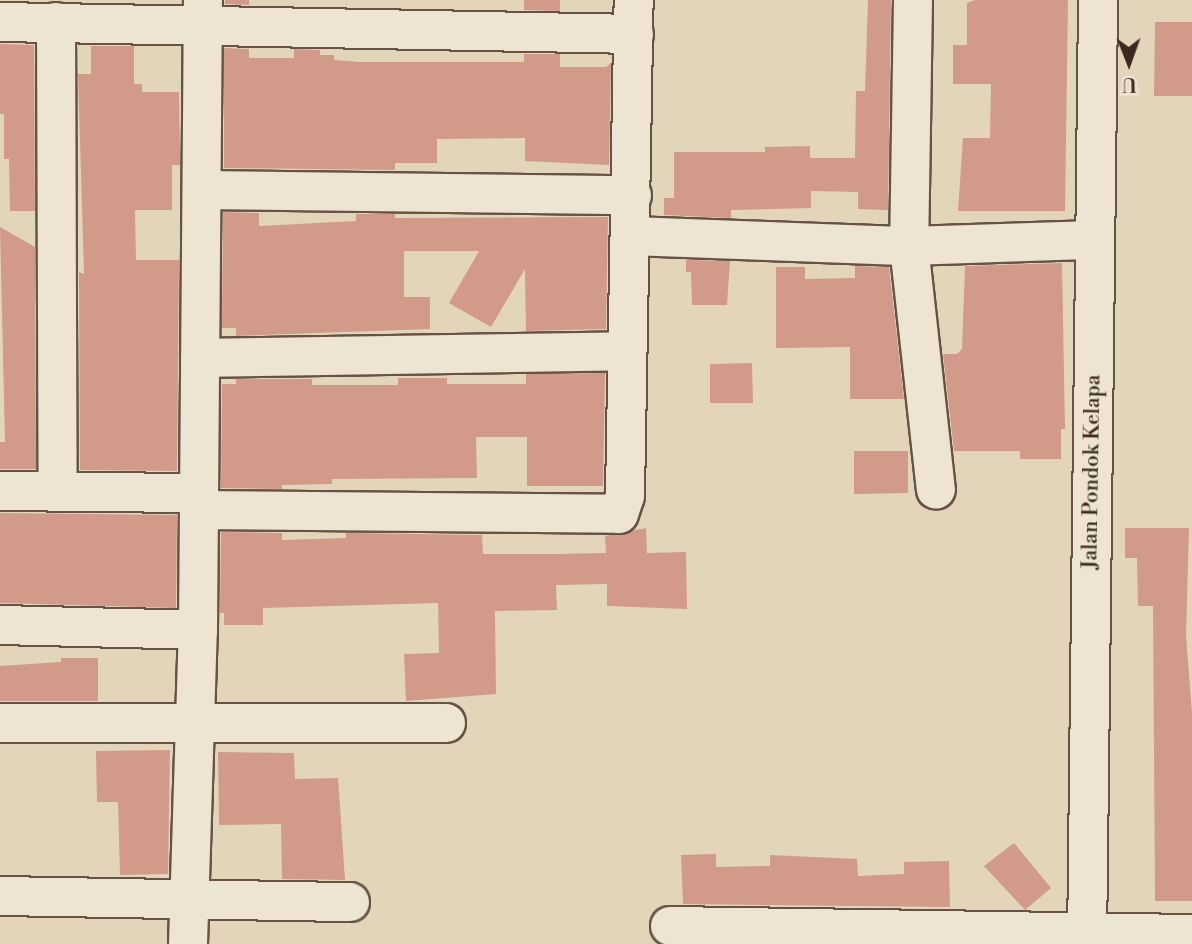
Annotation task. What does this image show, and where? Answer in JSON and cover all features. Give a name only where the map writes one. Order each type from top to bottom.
[{"type":"street","points":[[913,0],[909,246],[936,490]]},
{"type":"street","name":"Jalan Pondok Kelapa","points":[[1087,938],[1098,0]]},
{"type":"street","points":[[188,944],[186,900],[198,630],[203,13]]},
{"type":"street","points":[[0,22],[56,22],[203,13],[634,17],[631,236],[624,351],[625,496],[619,513],[199,501],[0,491]]},
{"type":"street","points":[[56,22],[58,492]]},
{"type":"street","points":[[202,190],[632,195]]},
{"type":"street","points":[[631,236],[909,246],[1094,240]]},
{"type":"street","points":[[200,358],[624,351]]},
{"type":"street","points":[[0,625],[198,630]]},
{"type":"street","points":[[0,723],[446,723]]},
{"type":"street","points":[[0,897],[350,902]]},
{"type":"street","points":[[670,926],[1087,938],[1192,934]]},
{"type":"building","points":[[225,0],[249,0],[249,5],[225,4]]},
{"type":"building","points":[[524,0],[560,0],[560,11],[524,10]]},
{"type":"building","points":[[868,0],[891,0],[888,210],[858,209],[858,192],[811,191],[811,208],[731,210],[731,218],[664,215],[664,198],[674,198],[674,152],[765,152],[765,147],[810,146],[810,158],[855,158],[856,91],[865,91]]},
{"type":"building","points":[[975,0],[1068,0],[1065,211],[958,211],[963,138],[990,138],[991,84],[953,84],[953,45],[967,45],[967,3]]},
{"type":"building","points":[[1155,22],[1192,22],[1192,96],[1154,96]]},
{"type":"building","points":[[0,44],[34,45],[35,211],[10,211],[9,159],[4,159],[4,114],[0,114]]},
{"type":"building","points":[[91,46],[134,46],[134,84],[142,84],[142,92],[179,92],[180,165],[172,165],[172,210],[135,210],[136,260],[179,260],[177,471],[80,470],[79,272],[84,274],[78,74],[91,74]]},
{"type":"building","points":[[224,48],[249,49],[249,58],[294,58],[294,49],[320,50],[320,55],[334,55],[334,60],[360,62],[524,62],[524,54],[560,54],[560,67],[606,67],[611,63],[609,165],[525,161],[525,138],[437,139],[437,163],[395,163],[395,170],[224,168]]},
{"type":"building","points":[[223,212],[259,213],[259,226],[356,221],[356,214],[395,214],[395,218],[608,217],[606,329],[526,331],[525,269],[491,327],[449,303],[479,251],[404,251],[404,297],[430,297],[430,329],[236,336],[236,328],[222,328]]},
{"type":"building","points":[[0,227],[35,247],[36,469],[0,469],[0,442],[5,442]]},
{"type":"building","points":[[686,260],[730,261],[727,305],[692,305],[691,272],[686,272]]},
{"type":"building","points":[[1062,263],[1065,429],[1061,429],[1061,459],[1020,459],[1020,451],[954,451],[943,354],[957,354],[962,349],[965,266]]},
{"type":"building","points":[[855,266],[889,267],[904,399],[850,399],[850,347],[776,348],[776,267],[805,267],[805,279],[855,278]]},
{"type":"building","points":[[752,363],[753,403],[710,403],[710,364]]},
{"type":"building","points":[[605,373],[603,486],[527,486],[527,437],[476,437],[477,478],[332,479],[332,484],[282,485],[282,489],[221,488],[222,384],[236,384],[236,379],[312,379],[312,385],[398,385],[398,378],[447,378],[447,384],[526,384],[526,374]]},
{"type":"building","points":[[854,451],[908,451],[908,493],[854,494]]},
{"type":"building","points":[[0,513],[177,515],[176,608],[0,603]]},
{"type":"building","points":[[646,528],[647,553],[686,552],[687,609],[607,606],[607,584],[556,585],[557,610],[495,611],[496,694],[406,701],[404,654],[439,653],[438,603],[263,608],[263,625],[224,625],[224,613],[220,613],[221,532],[282,533],[282,540],[346,538],[346,533],[482,535],[483,554],[555,554],[606,553],[605,536]]},
{"type":"building","points":[[1125,528],[1189,528],[1186,636],[1192,713],[1192,901],[1155,901],[1153,606],[1138,606],[1137,558],[1125,558]]},
{"type":"building","points":[[61,658],[98,658],[98,701],[0,701],[0,666],[61,662]]},
{"type":"building","points":[[170,750],[168,874],[120,875],[118,802],[97,802],[96,751]]},
{"type":"building","points":[[218,752],[294,753],[295,779],[338,778],[345,880],[282,879],[281,824],[219,825]]},
{"type":"building","points":[[1014,843],[1051,888],[1025,910],[984,866]]},
{"type":"building","points":[[716,854],[716,867],[770,866],[770,855],[857,859],[858,876],[904,874],[904,862],[949,861],[950,907],[683,904],[681,855]]}]
